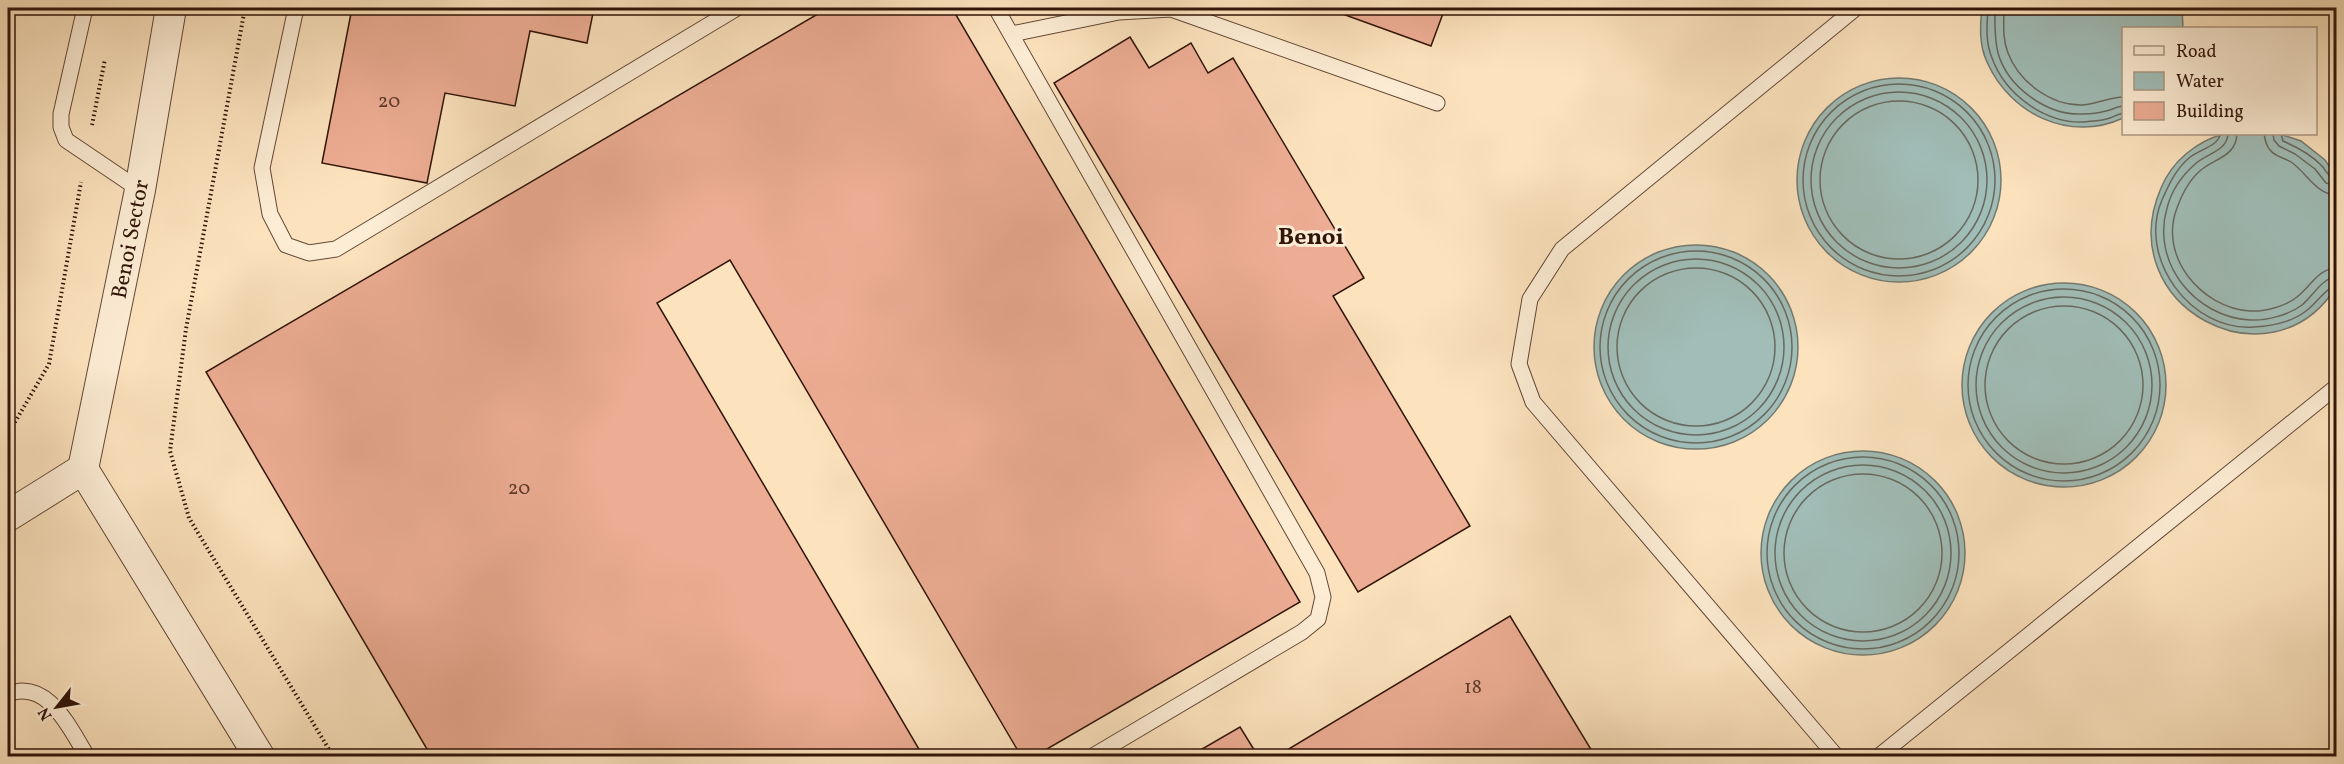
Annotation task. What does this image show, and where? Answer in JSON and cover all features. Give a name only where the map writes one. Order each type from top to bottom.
[{"type":"street","name":"Benoi Sector","points":[[83,469],[140,190],[171,8]]},
{"type":"street","points":[[8,516],[83,469],[259,756]]},
{"type":"lane","points":[[85,8],[60,114],[61,127],[66,140],[140,190]]},
{"type":"lane","points":[[296,8],[262,168],[270,214],[286,245],[309,253],[336,249],[736,8]]},
{"type":"lane","points":[[996,8],[1317,573],[1323,597],[1318,619],[1302,632],[1093,756]]},
{"type":"lane","points":[[1012,34],[1119,12],[1171,8],[1437,103]]},
{"type":"lane","points":[[1836,756],[1533,402],[1519,364],[1530,299],[1562,249],[1857,8]]},
{"type":"lane","points":[[1879,756],[2337,387]]},
{"type":"lane","points":[[8,694],[15,691],[37,693],[59,711],[87,756]]},
{"type":"path","points":[[245,8],[186,329],[170,451],[189,518],[333,756]]},
{"type":"path","points":[[91,132],[106,53]]},
{"type":"path","points":[[8,434],[49,364],[82,177]]},
{"type":"water","points":[[1982,8],[2182,8],[2183,27],[2122,27],[2122,118],[2103,125],[2083,127],[2063,125],[2044,119],[2026,109],[2011,96],[1997,80],[1984,56]]},
{"type":"water","points":[[1899,78],[1919,80],[1938,86],[1955,95],[1971,108],[1984,124],[1993,141],[1999,160],[2001,180],[1999,200],[1993,219],[1984,236],[1971,252],[1955,265],[1938,274],[1919,280],[1899,282],[1879,280],[1860,274],[1843,265],[1827,252],[1814,236],[1805,219],[1799,200],[1797,180],[1799,160],[1805,141],[1814,124],[1827,108],[1843,95],[1860,86],[1879,80]]},
{"type":"water","points":[[2221,135],[2283,135],[2301,141],[2325,160],[2336,176],[2336,287],[2308,317],[2274,332],[2239,332],[2205,321],[2177,299],[2158,268],[2151,230],[2161,188],[2172,169],[2186,154]]},
{"type":"water","points":[[1696,245],[1716,247],[1735,253],[1752,262],[1768,275],[1781,291],[1790,308],[1796,327],[1798,347],[1796,367],[1790,386],[1781,403],[1768,419],[1752,432],[1735,441],[1716,447],[1696,449],[1676,447],[1657,441],[1640,432],[1624,419],[1611,403],[1602,386],[1596,367],[1594,347],[1596,327],[1602,308],[1611,291],[1624,275],[1640,262],[1657,253],[1676,247]]},
{"type":"water","points":[[2064,283],[2084,285],[2103,291],[2136,313],[2158,346],[2164,365],[2166,385],[2164,405],[2158,424],[2136,457],[2103,479],[2084,485],[2064,487],[2044,485],[2025,479],[1992,457],[1970,424],[1964,405],[1962,385],[1964,365],[1970,346],[1992,313],[2025,291],[2044,285]]},
{"type":"water","points":[[1863,451],[1883,453],[1902,459],[1919,468],[1935,481],[1948,497],[1957,514],[1963,533],[1965,553],[1963,573],[1957,592],[1948,609],[1935,625],[1919,638],[1902,647],[1883,653],[1863,655],[1843,653],[1824,647],[1807,638],[1791,625],[1778,609],[1769,592],[1763,573],[1761,553],[1763,533],[1769,514],[1778,497],[1791,481],[1807,468],[1824,459],[1843,453]]},
{"type":"building","points":[[352,8],[594,8],[587,43],[530,31],[515,106],[445,93],[427,183],[322,163]]},
{"type":"building","points":[[828,8],[952,8],[1300,602],[1035,756],[1021,756],[730,260],[657,303],[923,756],[431,756],[206,372]]},
{"type":"building","points":[[1326,8],[1445,8],[1431,46]]},
{"type":"building","points":[[1130,37],[1149,68],[1191,43],[1208,73],[1233,58],[1364,278],[1333,296],[1470,526],[1358,592],[1054,83]]},
{"type":"building","points":[[1510,616],[1595,756],[1277,756]]},
{"type":"building","points":[[1240,727],[1258,756],[1190,756]]},
{"type":"district","name":"Benoi","points":[[1311,236]]}]
